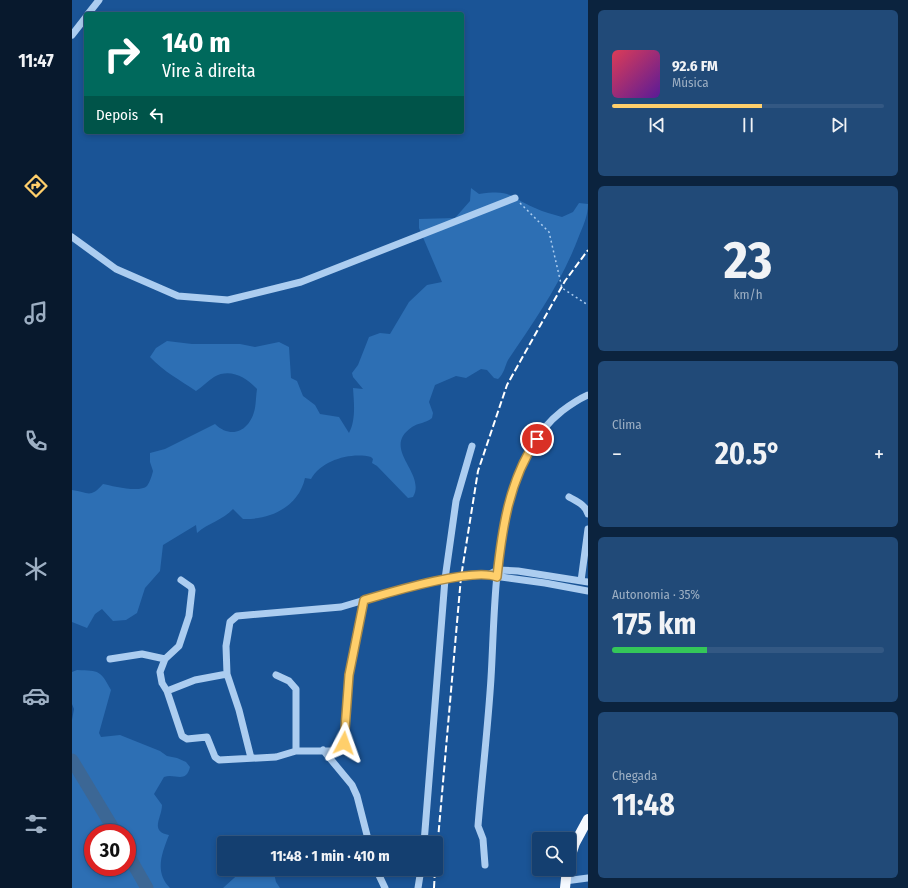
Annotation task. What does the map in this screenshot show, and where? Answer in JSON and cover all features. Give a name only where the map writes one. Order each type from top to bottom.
[{"type":"main road","points":[[576,841],[588,819]]},
{"type":"street","points":[[90,12],[99,0]]},
{"type":"street","points":[[72,35],[84,20]]},
{"type":"street","points":[[72,237],[116,269],[178,296],[228,300],[301,282],[515,198]]},
{"type":"street","points":[[485,865],[483,839],[478,826],[489,701],[495,574],[508,504],[522,463],[535,442],[562,410],[588,395]]},
{"type":"street","points":[[425,836],[446,579],[456,501],[472,446]]},
{"type":"street","points":[[569,497],[580,503],[587,510],[588,514]]},
{"type":"street","points":[[251,758],[239,710],[227,674],[226,646],[230,622],[237,616],[341,607],[446,579],[495,574],[546,575],[584,581],[588,529]]},
{"type":"street","points":[[495,574],[588,591]]},
{"type":"street","points":[[545,583],[546,575]]},
{"type":"street","points":[[181,580],[191,586],[192,590],[189,616],[178,646],[165,659],[160,672],[162,683],[167,691],[183,738],[187,740],[207,737],[215,757],[219,760],[276,757],[296,751],[335,751],[344,743],[349,675],[364,600]]},
{"type":"street","points":[[110,659],[142,654],[165,659]]},
{"type":"street","points":[[167,691],[195,680],[227,674]]},
{"type":"street","points":[[276,675],[289,681],[296,690],[296,751]]},
{"type":"street","points":[[323,750],[352,784],[357,796],[367,836]]},
{"type":"street","points":[[379,876],[385,888]]},
{"type":"street","points":[[418,888],[420,876]]},
{"type":"street","points":[[565,885],[588,878]]},
{"type":"path","points":[[515,198],[549,232],[562,288],[588,305]]},
{"type":"shaded area","points":[[471,188],[479,194],[505,193],[526,204],[562,217],[573,212],[579,203],[588,204],[587,213],[584,225],[565,269],[538,315],[508,360],[500,377],[498,379],[494,378],[487,370],[481,369],[466,378],[456,376],[435,385],[429,402],[433,413],[432,418],[412,427],[403,435],[401,444],[402,452],[414,479],[416,488],[413,497],[408,498],[377,466],[372,463],[373,459],[371,457],[355,456],[338,459],[322,467],[311,479],[305,478],[302,488],[290,504],[273,514],[253,519],[243,519],[233,509],[225,516],[197,533],[196,525],[163,545],[160,571],[145,588],[137,613],[126,620],[113,621],[102,609],[95,614],[87,628],[72,622],[72,490],[92,493],[99,489],[103,484],[132,489],[143,488],[147,486],[153,471],[150,462],[150,453],[165,449],[215,424],[228,432],[235,432],[245,427],[250,422],[253,415],[257,389],[248,381],[237,375],[226,373],[220,374],[196,391],[166,371],[150,357],[156,348],[167,341],[192,344],[240,344],[255,347],[279,342],[289,347],[291,378],[297,381],[303,396],[315,405],[320,414],[339,417],[349,433],[354,417],[353,388],[363,389],[353,377],[352,373],[358,365],[369,337],[380,333],[390,334],[409,302],[427,285],[442,282],[419,228],[419,219],[455,218],[470,201]]},
{"type":"shaded area","points":[[77,670],[95,671],[101,675],[111,690],[99,733],[101,737],[120,735],[160,751],[167,756],[186,762],[190,767],[186,775],[183,777],[164,777],[154,794],[162,805],[158,823],[159,830],[169,835],[162,855],[161,869],[162,876],[170,888],[72,888],[72,720],[74,709],[72,704],[72,672]]},
{"type":"shaded area","points":[[236,876],[275,876],[280,888],[223,888]]},
{"type":"waterway","points":[[72,760],[111,824]]},
{"type":"waterway","points":[[136,869],[147,888]]},
{"type":"railway","points":[[438,836],[461,577],[478,471],[507,385],[565,281],[588,250]]},
{"type":"railway","points":[[434,888],[435,876]]},
{"type":"route","points":[[344,743],[349,675],[364,600],[405,588],[446,579],[490,574],[497,577],[508,504],[514,483],[522,463],[537,439]]}]
